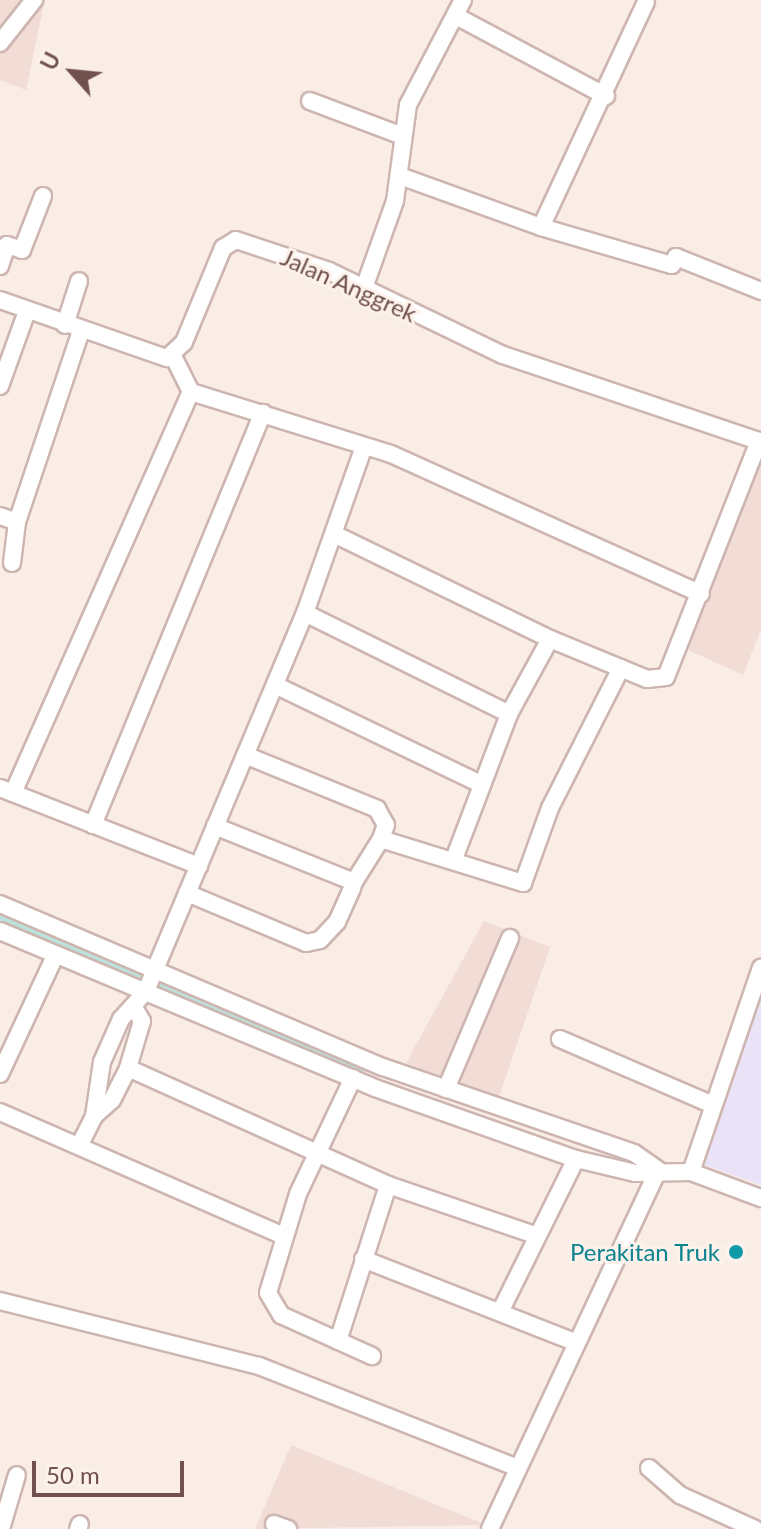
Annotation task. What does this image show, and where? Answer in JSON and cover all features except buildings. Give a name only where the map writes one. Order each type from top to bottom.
[{"type":"street","points":[[0,43],[34,0]]},
{"type":"street","points":[[364,288],[386,238],[400,176],[400,135],[431,49],[456,16],[463,0]]},
{"type":"street","points":[[541,227],[606,96],[646,2]]},
{"type":"street","points":[[456,16],[606,96]]},
{"type":"street","points":[[310,101],[400,135]]},
{"type":"street","points":[[400,176],[541,227],[672,265],[676,257],[761,291]]},
{"type":"street","points":[[0,266],[7,245],[22,250],[43,196]]},
{"type":"street","name":"Jalan Anggrek","points":[[173,356],[229,242],[265,247],[364,288],[503,355],[760,441]]},
{"type":"street","points":[[12,563],[17,522],[73,328],[79,281]]},
{"type":"street","points":[[0,300],[153,356],[173,356],[191,392],[263,413],[363,449],[391,454],[701,594]]},
{"type":"street","points":[[0,386],[27,311]]},
{"type":"street","points":[[191,392],[6,790],[199,866]]},
{"type":"street","points":[[93,825],[263,413]]},
{"type":"street","points":[[336,535],[550,639],[621,668],[666,677],[760,441]]},
{"type":"street","points":[[79,1146],[94,1116],[102,1062],[121,1019],[136,1011],[146,991],[305,613],[336,535],[363,449]]},
{"type":"street","points":[[0,516],[17,522]]},
{"type":"street","points":[[305,613],[509,714]]},
{"type":"street","points":[[454,859],[479,783],[509,714],[550,639]]},
{"type":"street","points":[[381,839],[454,859],[523,883],[550,808],[621,668]]},
{"type":"street","points":[[275,685],[479,783]]},
{"type":"street","points":[[187,893],[306,943],[320,940],[337,922],[354,882],[381,839],[386,825],[377,809],[245,755]]},
{"type":"street","points":[[215,826],[354,882]]},
{"type":"street","points":[[0,904],[156,966],[383,1067],[634,1153],[658,1170]]},
{"type":"street","points":[[0,931],[375,1088],[576,1159],[635,1173],[658,1170],[691,1172],[761,1198]]},
{"type":"street","points":[[446,1089],[510,938]]},
{"type":"street","points":[[0,1074],[7,1042],[56,954]]},
{"type":"street","points":[[691,1172],[761,968]]},
{"type":"street","points":[[94,1116],[112,1100],[128,1068],[142,1021],[136,1011]]},
{"type":"street","points":[[560,1039],[713,1105]]},
{"type":"street","points":[[375,1088],[383,1067]]},
{"type":"street","points":[[128,1068],[388,1185],[535,1235]]},
{"type":"street","points":[[353,1078],[316,1155],[284,1236],[268,1293],[272,1306],[372,1356]]},
{"type":"street","points":[[0,1112],[284,1236]]},
{"type":"street","points":[[500,1312],[535,1235],[576,1159]]},
{"type":"street","points":[[490,1529],[516,1467],[658,1170]]},
{"type":"street","points":[[338,1341],[388,1185]]},
{"type":"street","points":[[363,1259],[575,1342]]},
{"type":"street","points":[[0,1301],[259,1366],[516,1467]]},
{"type":"street","points":[[649,1468],[680,1495],[755,1529]]},
{"type":"street","points":[[1,1529],[17,1475]]},
{"type":"shaded area","points":[[0,0],[45,0],[26,90],[0,80]]},
{"type":"shaded area","points":[[761,456],[761,630],[743,675],[688,650]]},
{"type":"shaded area","points":[[484,921],[550,947],[498,1100],[406,1063]]},
{"type":"shaded area","points":[[761,999],[761,1185],[702,1164]]},
{"type":"shaded area","points":[[291,1445],[486,1525],[255,1529]]},
{"type":"waterway","points":[[0,918],[361,1072]]},
{"type":"place","name":"Perakitan Truk","points":[[736,1252]]}]
